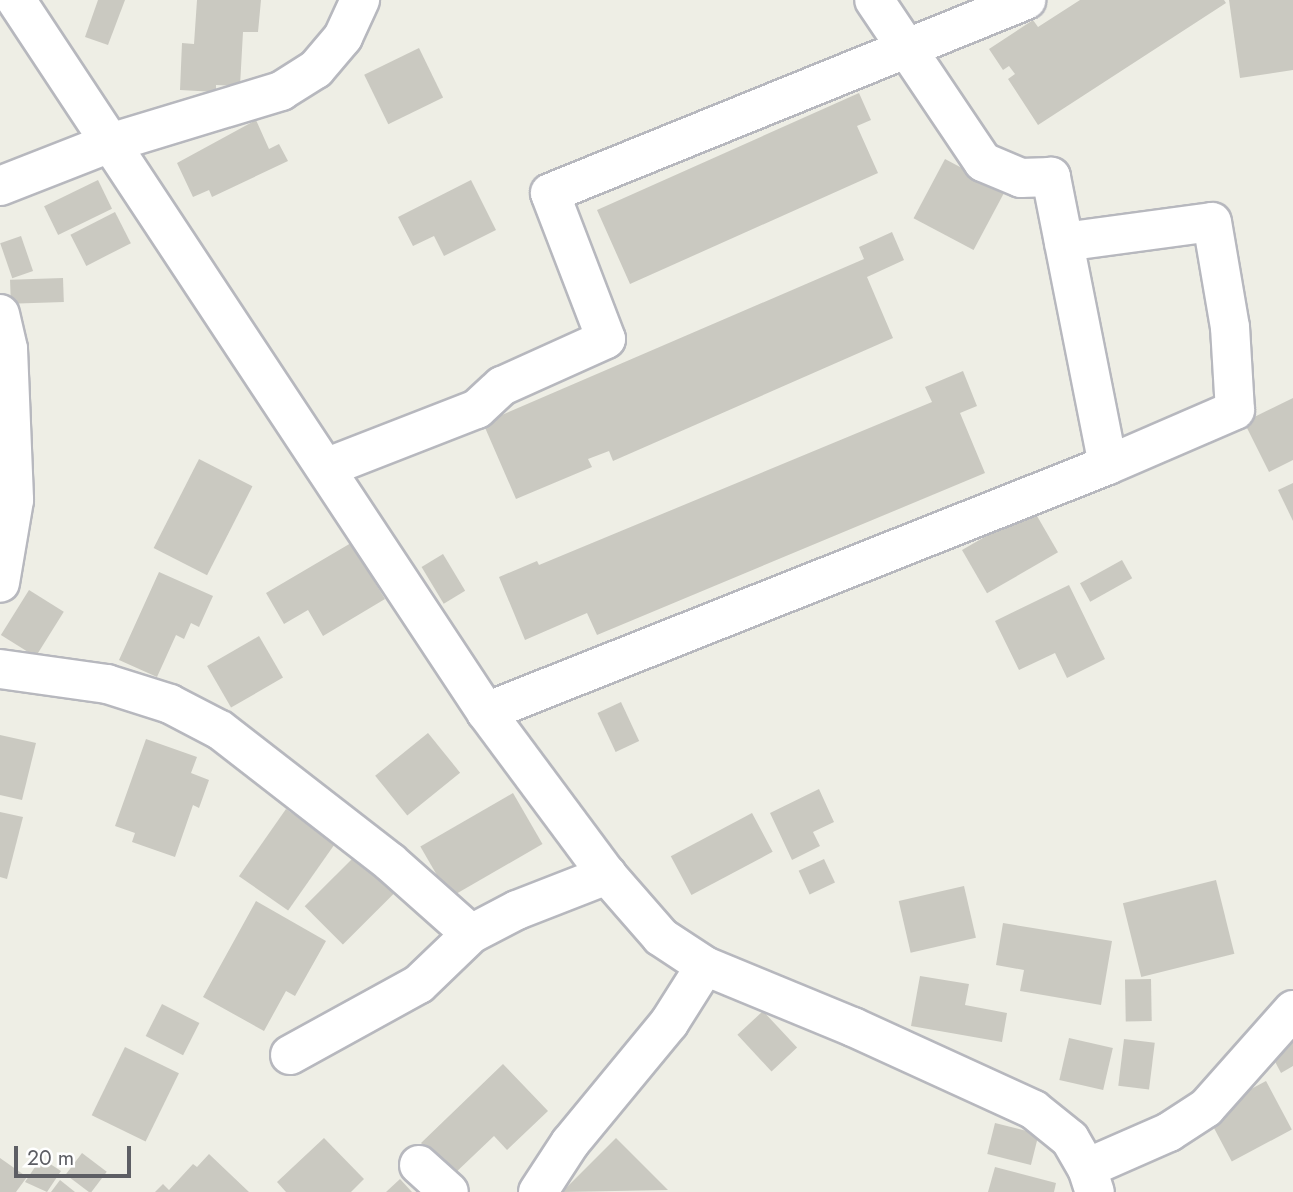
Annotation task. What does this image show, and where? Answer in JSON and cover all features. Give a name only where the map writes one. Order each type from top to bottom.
[{"type":"street","points":[[16,0],[328,467],[486,712],[607,875],[661,937],[705,966],[853,1027],[1034,1110],[1070,1139],[1091,1180],[1206,1108],[1293,1010]]},
{"type":"street","points":[[0,187],[110,143],[281,91],[316,69],[343,37],[360,0]]},
{"type":"street","points":[[874,0],[905,52],[983,162],[1021,178],[1051,177],[1108,465]]},
{"type":"street","points":[[328,467],[477,409],[502,386],[606,339],[550,193],[905,52],[1026,0]]},
{"type":"street","points":[[486,712],[1108,465],[1235,410],[1230,327],[1212,222],[1064,242]]},
{"type":"street","points":[[0,314],[8,349],[14,500],[0,583]]},
{"type":"street","points":[[0,669],[107,684],[170,704],[220,730],[380,853],[471,934]]},
{"type":"street","points":[[290,1055],[419,984],[471,934],[607,875]]},
{"type":"street","points":[[538,1192],[570,1143],[669,1023],[705,966]]},
{"type":"street","points":[[419,1165],[449,1192]]},
{"type":"building","points":[[98,0],[125,0],[108,45],[85,37]]},
{"type":"building","points":[[197,0],[261,0],[258,32],[243,32],[240,86],[216,85],[216,92],[180,90],[182,43],[194,44]]},
{"type":"building","points":[[1080,0],[1224,0],[1226,3],[1038,125],[1008,79],[1015,74],[1009,66],[1003,70],[989,49],[1033,20],[1038,27]]},
{"type":"building","points":[[1229,0],[1293,0],[1293,70],[1240,78]]},
{"type":"building","points":[[419,48],[443,97],[388,124],[364,75]]},
{"type":"building","points":[[859,93],[871,120],[857,126],[878,173],[630,284],[597,210]]},
{"type":"building","points":[[256,120],[269,149],[279,144],[288,161],[212,197],[209,190],[193,197],[177,163]]},
{"type":"building","points":[[945,159],[1005,191],[974,250],[914,218]]},
{"type":"building","points":[[98,180],[112,209],[58,235],[44,206]]},
{"type":"building","points":[[471,180],[496,230],[444,256],[434,236],[413,246],[398,217]]},
{"type":"building","points":[[115,212],[131,243],[86,266],[70,235]]},
{"type":"building","points":[[892,232],[904,260],[867,277],[893,338],[613,461],[609,451],[588,459],[592,467],[516,499],[483,423],[864,259],[859,247]]},
{"type":"building","points":[[21,236],[33,271],[12,278],[0,243]]},
{"type":"building","points":[[63,278],[64,302],[11,304],[10,280]]},
{"type":"building","points":[[963,371],[977,406],[960,413],[985,473],[597,635],[587,613],[525,640],[499,577],[537,561],[539,565],[932,402],[925,387]]},
{"type":"building","points":[[1293,398],[1293,460],[1269,472],[1244,422]]},
{"type":"building","points":[[199,459],[252,486],[207,575],[154,548]]},
{"type":"building","points":[[1293,483],[1293,521],[1278,490]]},
{"type":"building","points":[[1033,509],[1058,552],[987,593],[962,550]]},
{"type":"building","points":[[351,543],[385,599],[323,636],[308,610],[284,624],[266,593]]},
{"type":"building","points":[[443,554],[465,591],[444,604],[422,567]]},
{"type":"building","points":[[1122,560],[1132,578],[1090,602],[1080,583]]},
{"type":"building","points":[[159,572],[213,596],[199,627],[191,623],[184,639],[176,635],[157,677],[119,660]]},
{"type":"building","points":[[1069,585],[1105,659],[1067,678],[1055,653],[1019,670],[995,621]]},
{"type":"building","points":[[29,590],[64,612],[36,657],[1,635]]},
{"type":"building","points":[[259,636],[283,678],[231,708],[207,666]]},
{"type":"building","points":[[621,702],[639,741],[616,752],[597,713]]},
{"type":"building","points":[[428,733],[460,773],[407,815],[375,776]]},
{"type":"building","points":[[0,735],[36,743],[22,800],[0,795]]},
{"type":"building","points":[[146,739],[197,757],[191,773],[209,780],[199,808],[193,805],[175,857],[132,842],[135,833],[115,826]]},
{"type":"building","points":[[819,789],[834,822],[813,832],[820,846],[792,860],[770,813]]},
{"type":"building","points":[[513,793],[542,844],[450,898],[420,846]]},
{"type":"building","points":[[286,809],[335,843],[288,911],[239,876]]},
{"type":"building","points":[[0,812],[23,817],[7,879],[0,877]]},
{"type":"building","points":[[752,813],[773,852],[691,895],[671,856]]},
{"type":"building","points":[[357,854],[395,892],[343,945],[305,906]]},
{"type":"building","points":[[824,859],[835,883],[810,894],[799,871]]},
{"type":"building","points":[[1216,880],[1234,954],[1141,977],[1123,903]]},
{"type":"building","points":[[964,886],[976,938],[911,953],[899,901]]},
{"type":"building","points":[[256,901],[326,941],[295,996],[286,991],[264,1031],[203,997]]},
{"type":"building","points":[[1003,923],[1112,941],[1101,1005],[1020,991],[1024,970],[996,965]]},
{"type":"building","points":[[920,976],[969,984],[965,1005],[1007,1013],[1002,1042],[911,1026]]},
{"type":"building","points":[[1125,979],[1151,979],[1152,1021],[1126,1021]]},
{"type":"building","points":[[162,1004],[199,1023],[183,1055],[146,1036]]},
{"type":"building","points":[[763,1011],[797,1048],[772,1071],[737,1035]]},
{"type":"building","points":[[1069,1038],[1113,1048],[1103,1090],[1059,1080]]},
{"type":"building","points":[[1124,1039],[1155,1043],[1149,1089],[1118,1086]]},
{"type":"building","points":[[1293,1041],[1293,1066],[1281,1073],[1271,1054]]},
{"type":"building","points":[[125,1047],[179,1073],[146,1142],[92,1115]]},
{"type":"building","points":[[503,1064],[548,1111],[507,1150],[494,1136],[452,1176],[421,1143]]},
{"type":"building","points":[[1266,1081],[1292,1130],[1232,1161],[1206,1113]]},
{"type":"building","points":[[995,1123],[1039,1134],[1031,1165],[987,1154]]},
{"type":"building","points":[[324,1138],[364,1179],[351,1192],[286,1192],[277,1182]]},
{"type":"building","points":[[616,1138],[668,1190],[562,1192]]},
{"type":"building","points":[[82,1153],[107,1172],[91,1192],[66,1175]]},
{"type":"building","points":[[209,1154],[249,1192],[155,1192],[163,1184],[169,1190],[193,1164],[197,1167]]},
{"type":"building","points":[[0,1158],[27,1177],[16,1192],[0,1192]]},
{"type":"building","points":[[41,1158],[61,1171],[47,1192],[25,1182]]},
{"type":"building","points":[[995,1167],[1056,1183],[1054,1192],[988,1192]]},
{"type":"building","points":[[400,1179],[412,1192],[386,1192]]},
{"type":"building","points":[[60,1180],[75,1192],[51,1192]]}]
